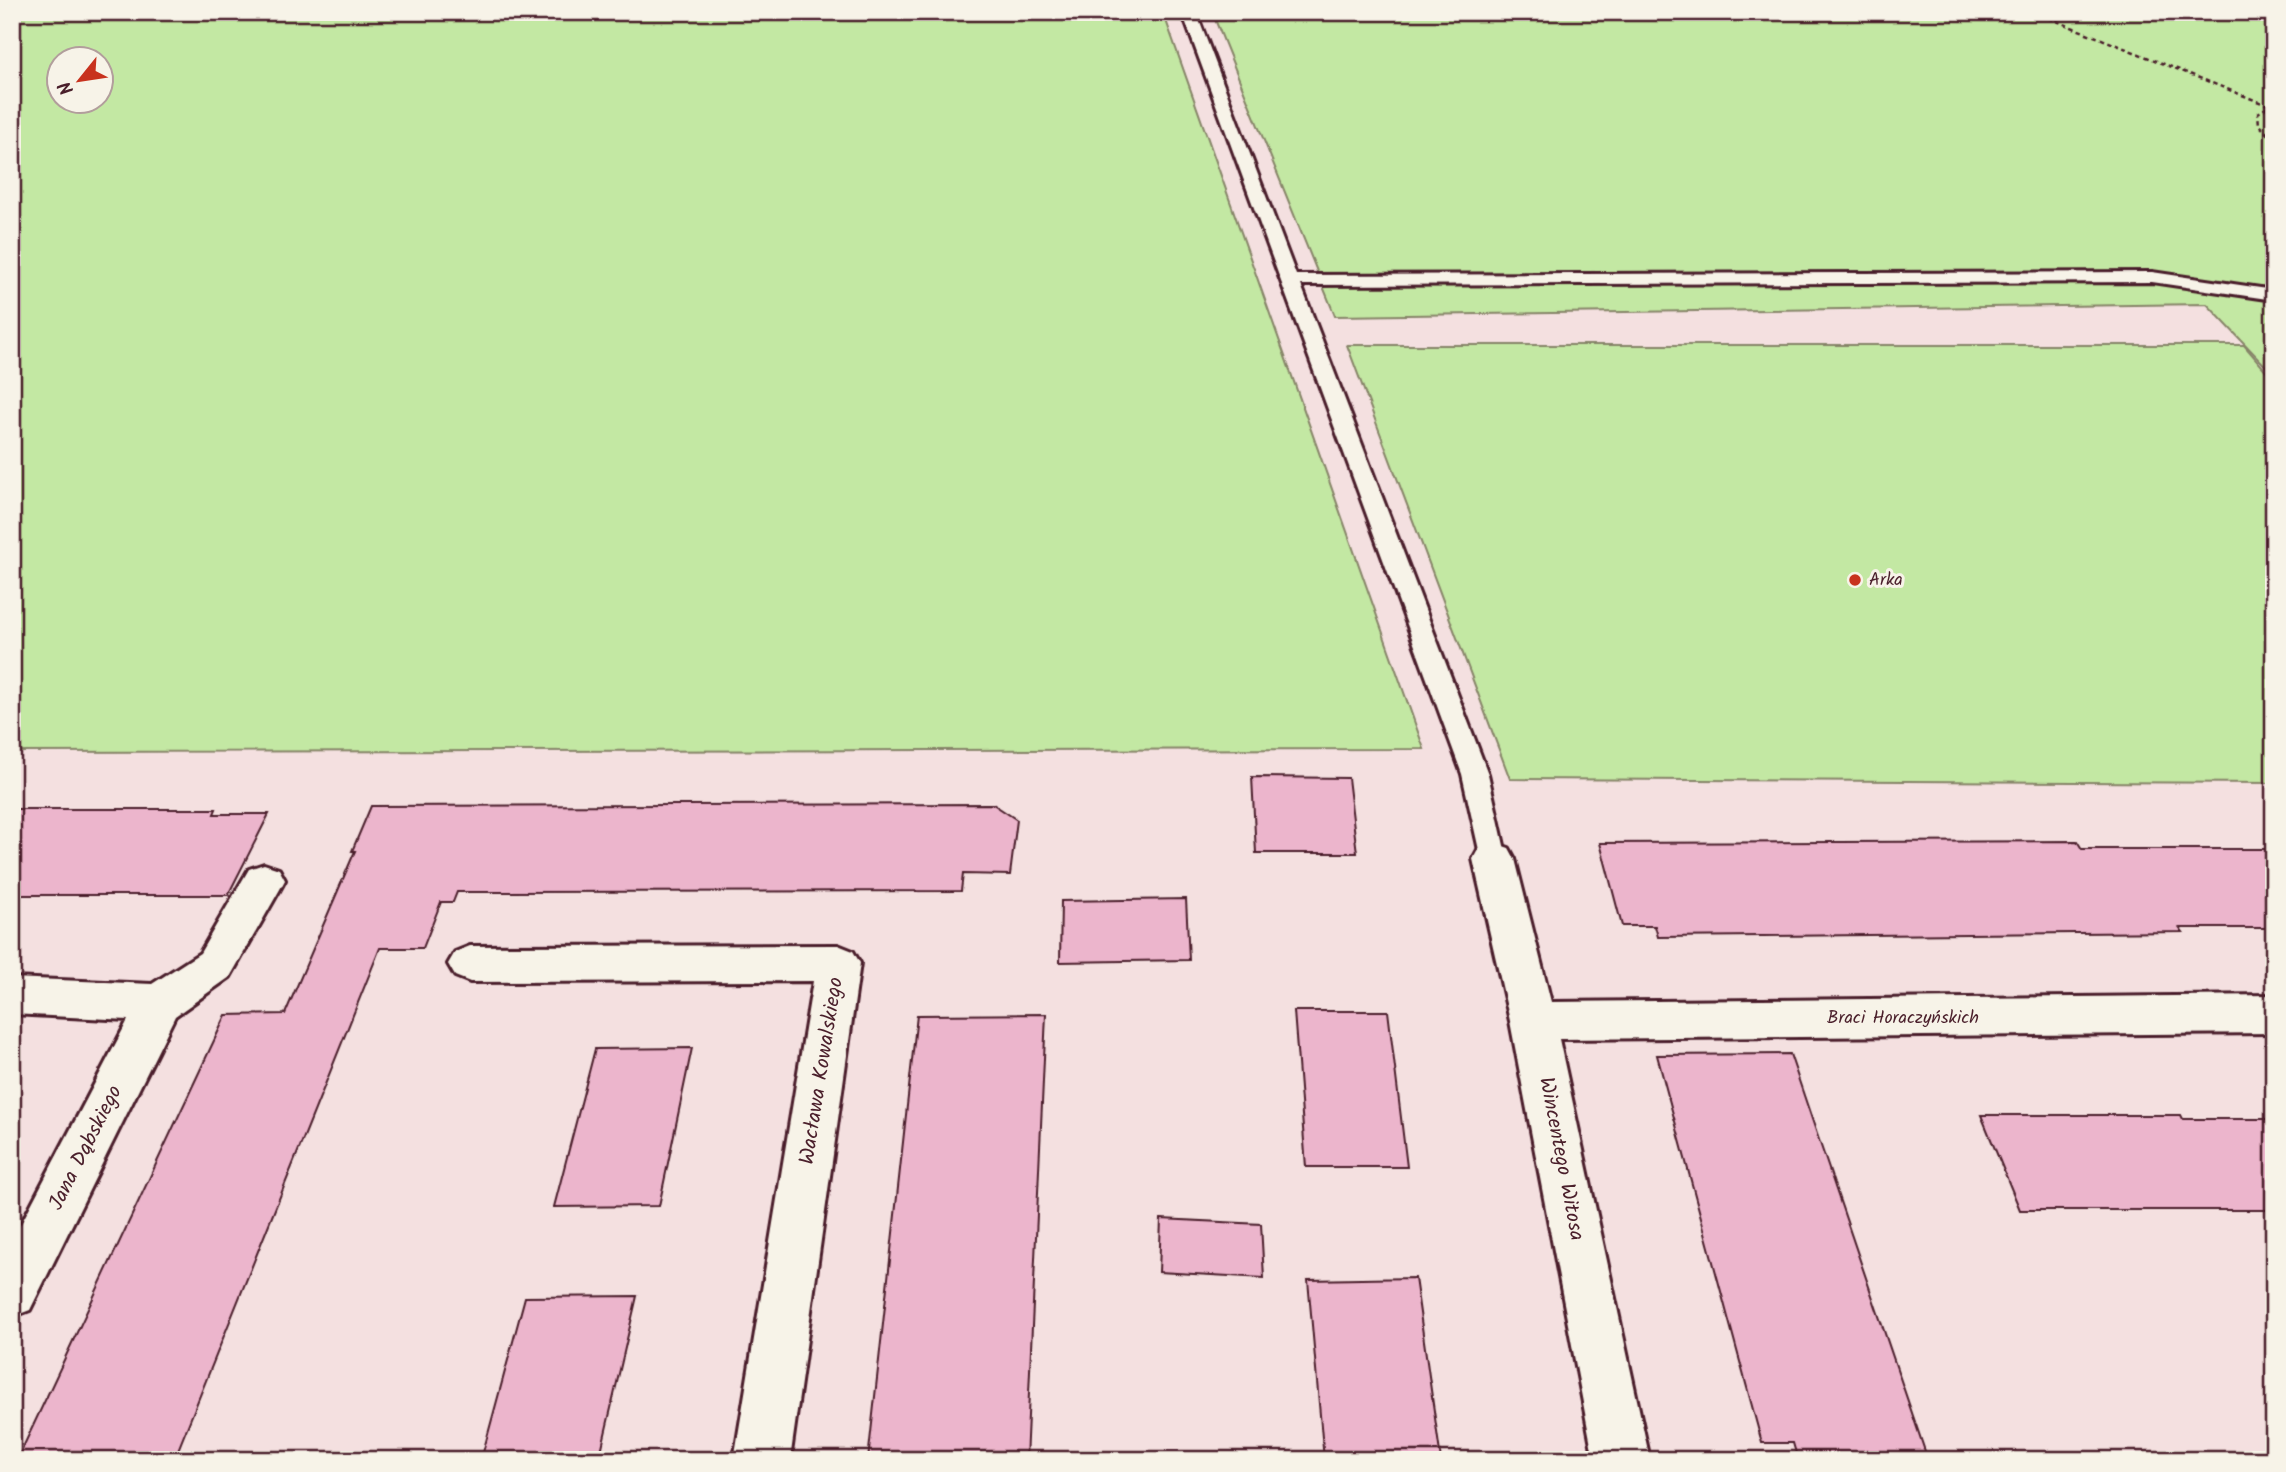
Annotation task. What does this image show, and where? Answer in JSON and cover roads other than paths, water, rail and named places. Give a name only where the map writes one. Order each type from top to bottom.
[{"type":"street","name":"Wincentego Witosa","points":[[1494,859],[1533,1021],[1622,1460]]},
{"type":"street","name":"Jana Dąbskiego","points":[[12,1293],[159,1003],[215,964],[264,880]]},
{"type":"street","name":"Wacława Kowalskiego","points":[[470,964],[838,963],[762,1460]]},
{"type":"street","points":[[12,996],[159,1003]]},
{"type":"street","name":"Braci Horaczyńskich","points":[[1533,1021],[2274,1014]]},
{"type":"lane","points":[[1189,12],[1475,774],[1494,859]]},
{"type":"lane","points":[[1290,280],[2152,278],[2274,295]]},
{"type":"place","name":"Arka","points":[[1855,580]]}]
